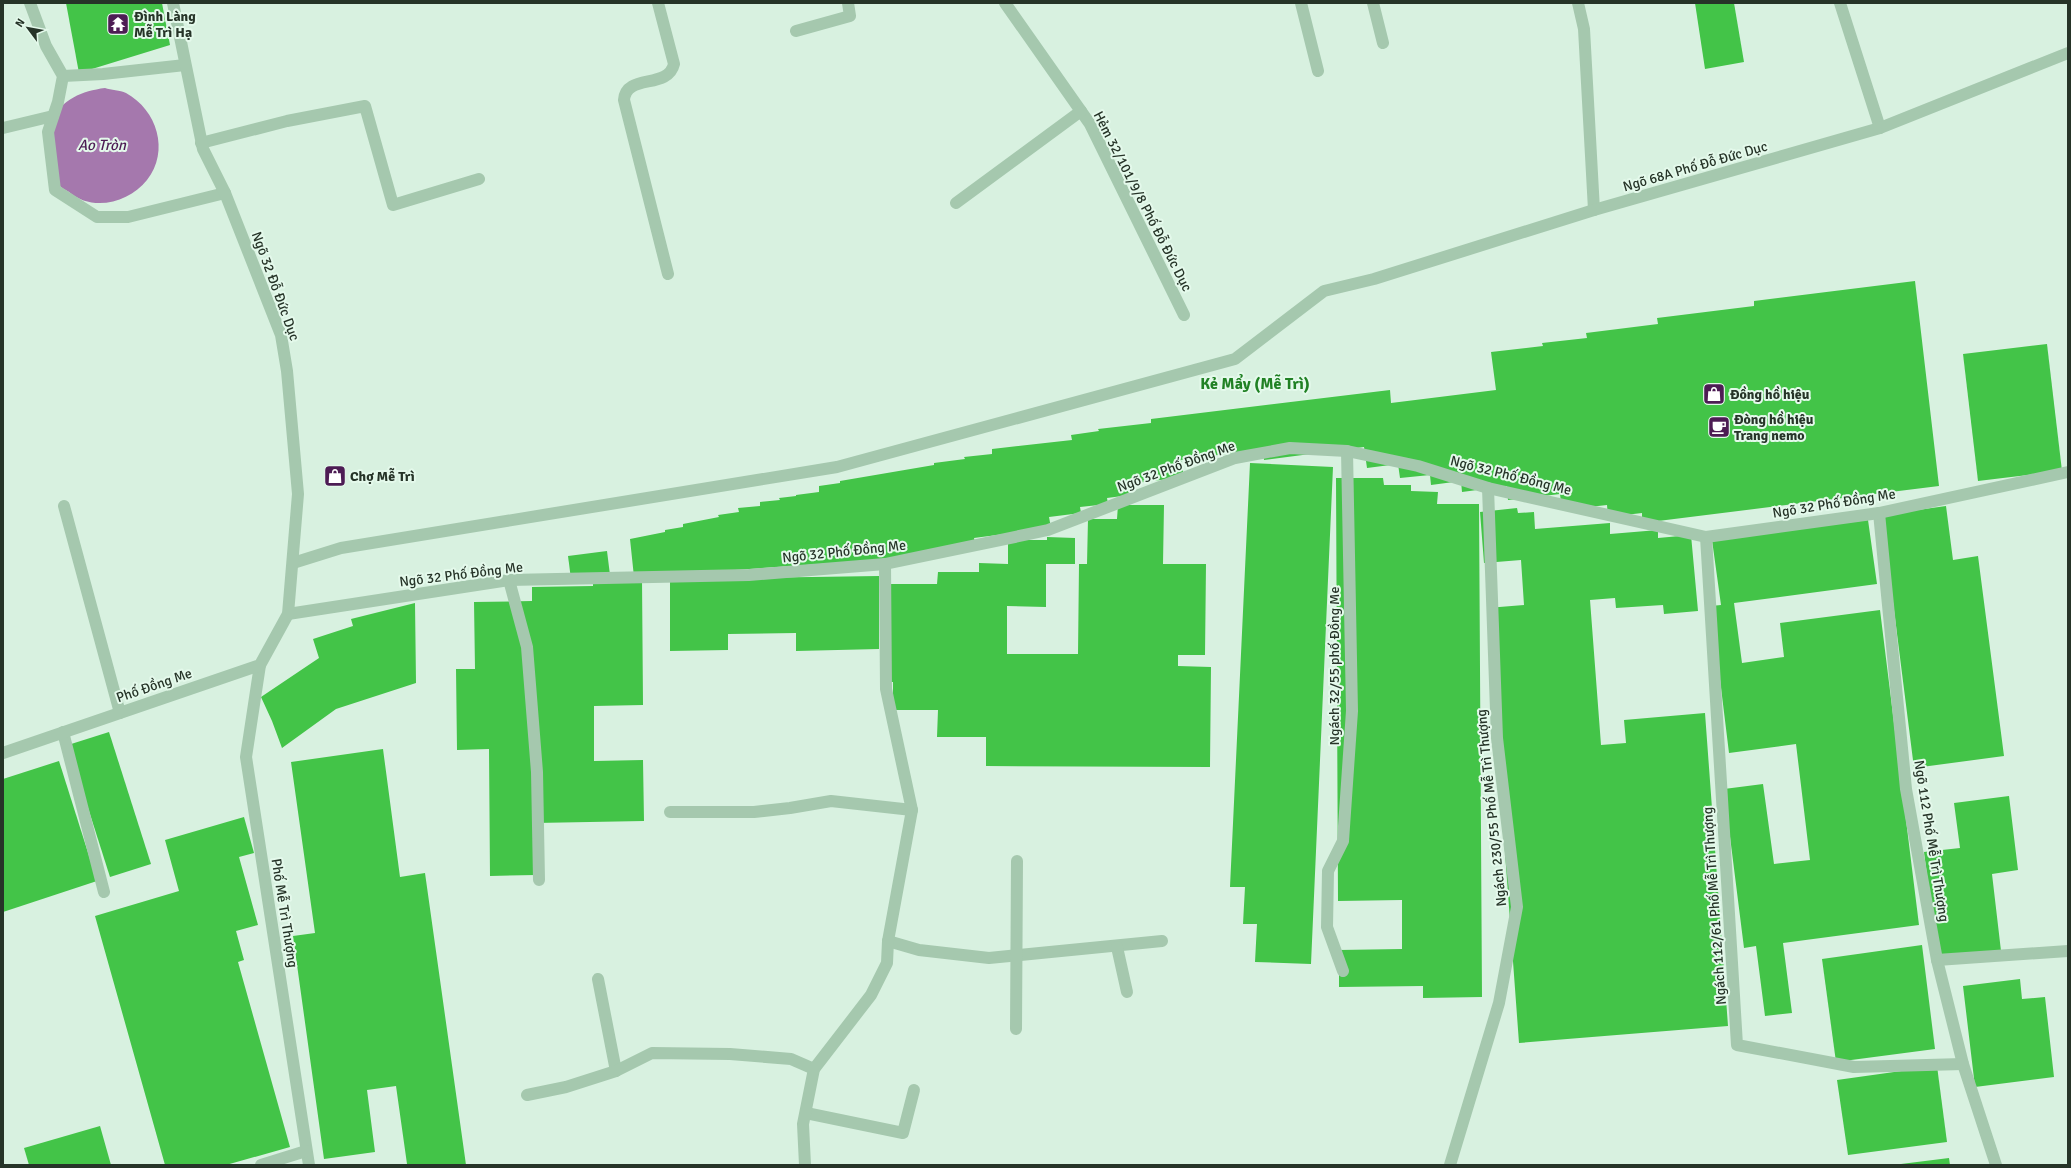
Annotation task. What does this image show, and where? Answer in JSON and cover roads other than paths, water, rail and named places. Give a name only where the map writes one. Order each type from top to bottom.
[{"type":"street","points":[[30,3],[46,46],[62,76],[48,132],[55,190],[97,217],[128,216],[225,193]]},
{"type":"street","name":"Ngõ 32 Đỗ Đức Dục","points":[[173,3],[203,149],[225,193],[281,335],[285,356],[298,494],[288,614]]},
{"type":"street","points":[[658,3],[674,64],[672,71],[665,77],[629,87],[624,92],[624,100],[668,274]]},
{"type":"street","points":[[796,31],[850,16],[848,3]]},
{"type":"street","name":"Hẻm 32/101/9/8 Phố Đỗ Đức Dục","points":[[1005,3],[1090,124],[1184,315]]},
{"type":"street","points":[[1301,3],[1318,71]]},
{"type":"street","points":[[1374,3],[1383,43]]},
{"type":"street","points":[[1578,3],[1584,29],[1594,210]]},
{"type":"street","points":[[1840,3],[1880,128]]},
{"type":"street","name":"Ngõ 68A Phố Đỗ Đức Dục","points":[[293,563],[341,548],[837,467],[1234,359],[1324,291],[1374,279],[1594,210],[1880,128],[2068,53]]},
{"type":"street","points":[[62,76],[103,74],[185,65]]},
{"type":"street","points":[[201,142],[287,121],[365,106],[393,205],[479,179]]},
{"type":"street","points":[[956,203],[1081,111]]},
{"type":"street","points":[[3,128],[53,116]]},
{"type":"street","name":"Ngõ 32 Phố Đồng Me","points":[[288,614],[509,580],[749,575],[885,564],[1048,530],[1235,458],[1290,448],[1347,451],[1418,466],[1488,488],[1706,537],[1879,513],[2068,472]]},
{"type":"street","name":"Ngách 32/55 phố Đồng Me","points":[[1343,971],[1327,927],[1328,871],[1343,841],[1352,711],[1347,451]]},
{"type":"street","name":"Ngách 230/55 Phố Mễ Trì Thượng","points":[[1450,1165],[1499,1003],[1517,907],[1497,738],[1488,488]]},
{"type":"street","points":[[64,506],[120,713]]},
{"type":"street","name":"Ngõ 112 Phố Mễ Trì Thượng","points":[[1879,513],[1906,789],[1937,960],[1963,1064],[1996,1165]]},
{"type":"street","name":"Ngách 112/61 Phố Mễ Trì Thượng","points":[[1706,537],[1737,1045],[1854,1067],[1963,1064]]},
{"type":"street","points":[[805,1165],[803,1144],[806,1113],[814,1069],[871,995],[887,963],[888,941],[912,810],[886,689],[885,564]]},
{"type":"street","points":[[509,580],[527,647],[537,772],[539,880]]},
{"type":"street","points":[[260,666],[288,614]]},
{"type":"street","name":"Phố Đồng Me","points":[[3,753],[260,666]]},
{"type":"street","name":"Phố Mễ Trì Thượng","points":[[260,666],[246,757],[308,1165]]},
{"type":"street","points":[[63,732],[104,892]]},
{"type":"street","points":[[670,812],[754,812],[831,801],[912,810]]},
{"type":"street","points":[[1016,1029],[1018,861]]},
{"type":"street","points":[[888,941],[919,950],[990,958],[1117,947],[1162,941]]},
{"type":"street","points":[[1117,947],[1127,992]]},
{"type":"street","points":[[1937,960],[2068,951]]},
{"type":"street","points":[[598,980],[616,1071]]},
{"type":"street","points":[[527,1095],[566,1087],[616,1071],[652,1053],[730,1054],[791,1059],[814,1069]]},
{"type":"street","points":[[806,1113],[903,1133],[914,1090]]},
{"type":"street","points":[[261,1165],[306,1151]]},
{"type":"water","name":"Ao Tròn","points":[[105,88],[126,93],[137,100],[146,110],[157,132],[159,144],[158,157],[154,169],[147,180],[130,194],[110,202],[88,202],[78,198],[59,185],[46,132],[56,113],[67,102],[88,91]]},
{"type":"place","name":"Đình Làng Mễ Trì Hạ","points":[[118,24]]},
{"type":"place","name":"Đồng hồ hiệu","points":[[1714,394]]},
{"type":"place","name":"Đòng hồ hiệu Trang nemo","points":[[1719,427]]},
{"type":"place","name":"Chợ Mễ Trì","points":[[335,476]]},
{"type":"district","name":"Kẻ Mẩy (Mễ Trì)","points":[[1255,383]]}]
